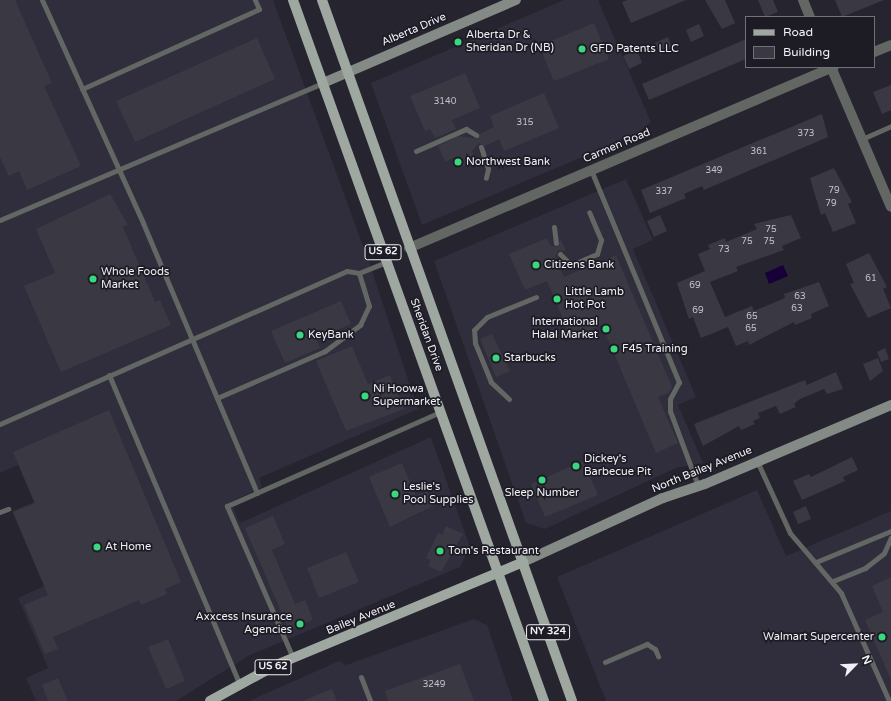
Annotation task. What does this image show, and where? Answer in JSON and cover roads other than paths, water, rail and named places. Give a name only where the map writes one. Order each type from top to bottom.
[{"type":"main road","name":"Sheridan Drive","points":[[293,0],[544,701]]},
{"type":"main road","name":"Sheridan Drive","points":[[322,0],[346,72],[572,701]]},
{"type":"main road","name":"Bailey Avenue","points":[[213,700],[239,683],[293,658],[498,574],[523,562]]},
{"type":"street","name":"Alberta Drive","points":[[322,83],[516,0]]},
{"type":"street","points":[[803,0],[810,16]]},
{"type":"street","points":[[875,52],[891,45]]},
{"type":"street","name":"Carmen Road","points":[[410,248],[830,68]]},
{"type":"street","points":[[832,68],[891,207]]},
{"type":"street","name":"North Bailey Avenue","points":[[523,562],[663,498],[698,486],[891,405]]},
{"type":"lane","points":[[42,0],[119,170],[257,492]]},
{"type":"lane","points":[[82,89],[259,9],[256,0]]},
{"type":"lane","points":[[0,220],[322,83]]},
{"type":"lane","points":[[862,139],[891,126]]},
{"type":"lane","points":[[416,152],[466,129],[476,135]]},
{"type":"lane","points":[[481,147],[488,168],[486,178]]},
{"type":"lane","points":[[591,170],[679,382],[670,399],[670,411],[698,486]]},
{"type":"lane","points":[[560,254],[570,265],[597,254],[601,240],[589,212]]},
{"type":"lane","points":[[554,227],[556,243]]},
{"type":"lane","points":[[0,424],[192,338],[347,271],[359,273],[386,262]]},
{"type":"lane","points":[[217,398],[325,351],[360,325],[369,306],[359,273]]},
{"type":"lane","points":[[508,399],[491,382],[475,343],[474,330],[487,317],[536,297]]},
{"type":"lane","points":[[109,375],[239,683]]},
{"type":"lane","points":[[293,658],[227,506],[440,412]]},
{"type":"lane","points":[[757,461],[790,533],[833,581],[889,701]]},
{"type":"lane","points":[[0,512],[8,509]]},
{"type":"lane","points":[[816,562],[891,531]]},
{"type":"lane","points":[[833,581],[865,568],[884,553],[891,537]]},
{"type":"lane","points":[[605,662],[647,644],[655,649],[658,656]]},
{"type":"lane","points":[[361,677],[370,701]]},
{"type":"place","name":"Alberta Dr & Sheridan Dr (NB)","points":[[458,42]]},
{"type":"place","name":"GFD Patents LLC","points":[[582,49]]},
{"type":"place","name":"Northwest Bank","points":[[458,162]]},
{"type":"place","name":"Citizens Bank","points":[[536,265]]},
{"type":"place","name":"Whole Foods Market","points":[[93,279]]},
{"type":"place","name":"Little Lamb Hot Pot","points":[[557,299]]},
{"type":"place","name":"International Halal Market","points":[[606,329]]},
{"type":"place","name":"KeyBank","points":[[300,335]]},
{"type":"place","name":"F45 Training","points":[[614,349]]},
{"type":"place","name":"Starbucks","points":[[496,358]]},
{"type":"place","name":"Ni Hoowa Supermarket","points":[[365,396]]},
{"type":"place","name":"Dickey's Barbecue Pit","points":[[576,466]]},
{"type":"place","name":"Sleep Number","points":[[542,480]]},
{"type":"place","name":"Leslie's Pool Supplies","points":[[395,494]]},
{"type":"place","name":"At Home","points":[[97,547]]},
{"type":"place","name":"Tom's Restaurant","points":[[440,551]]},
{"type":"place","name":"Axxcess Insurance Agencies","points":[[300,624]]},
{"type":"place","name":"Walmart Supercenter","points":[[882,637]]}]
